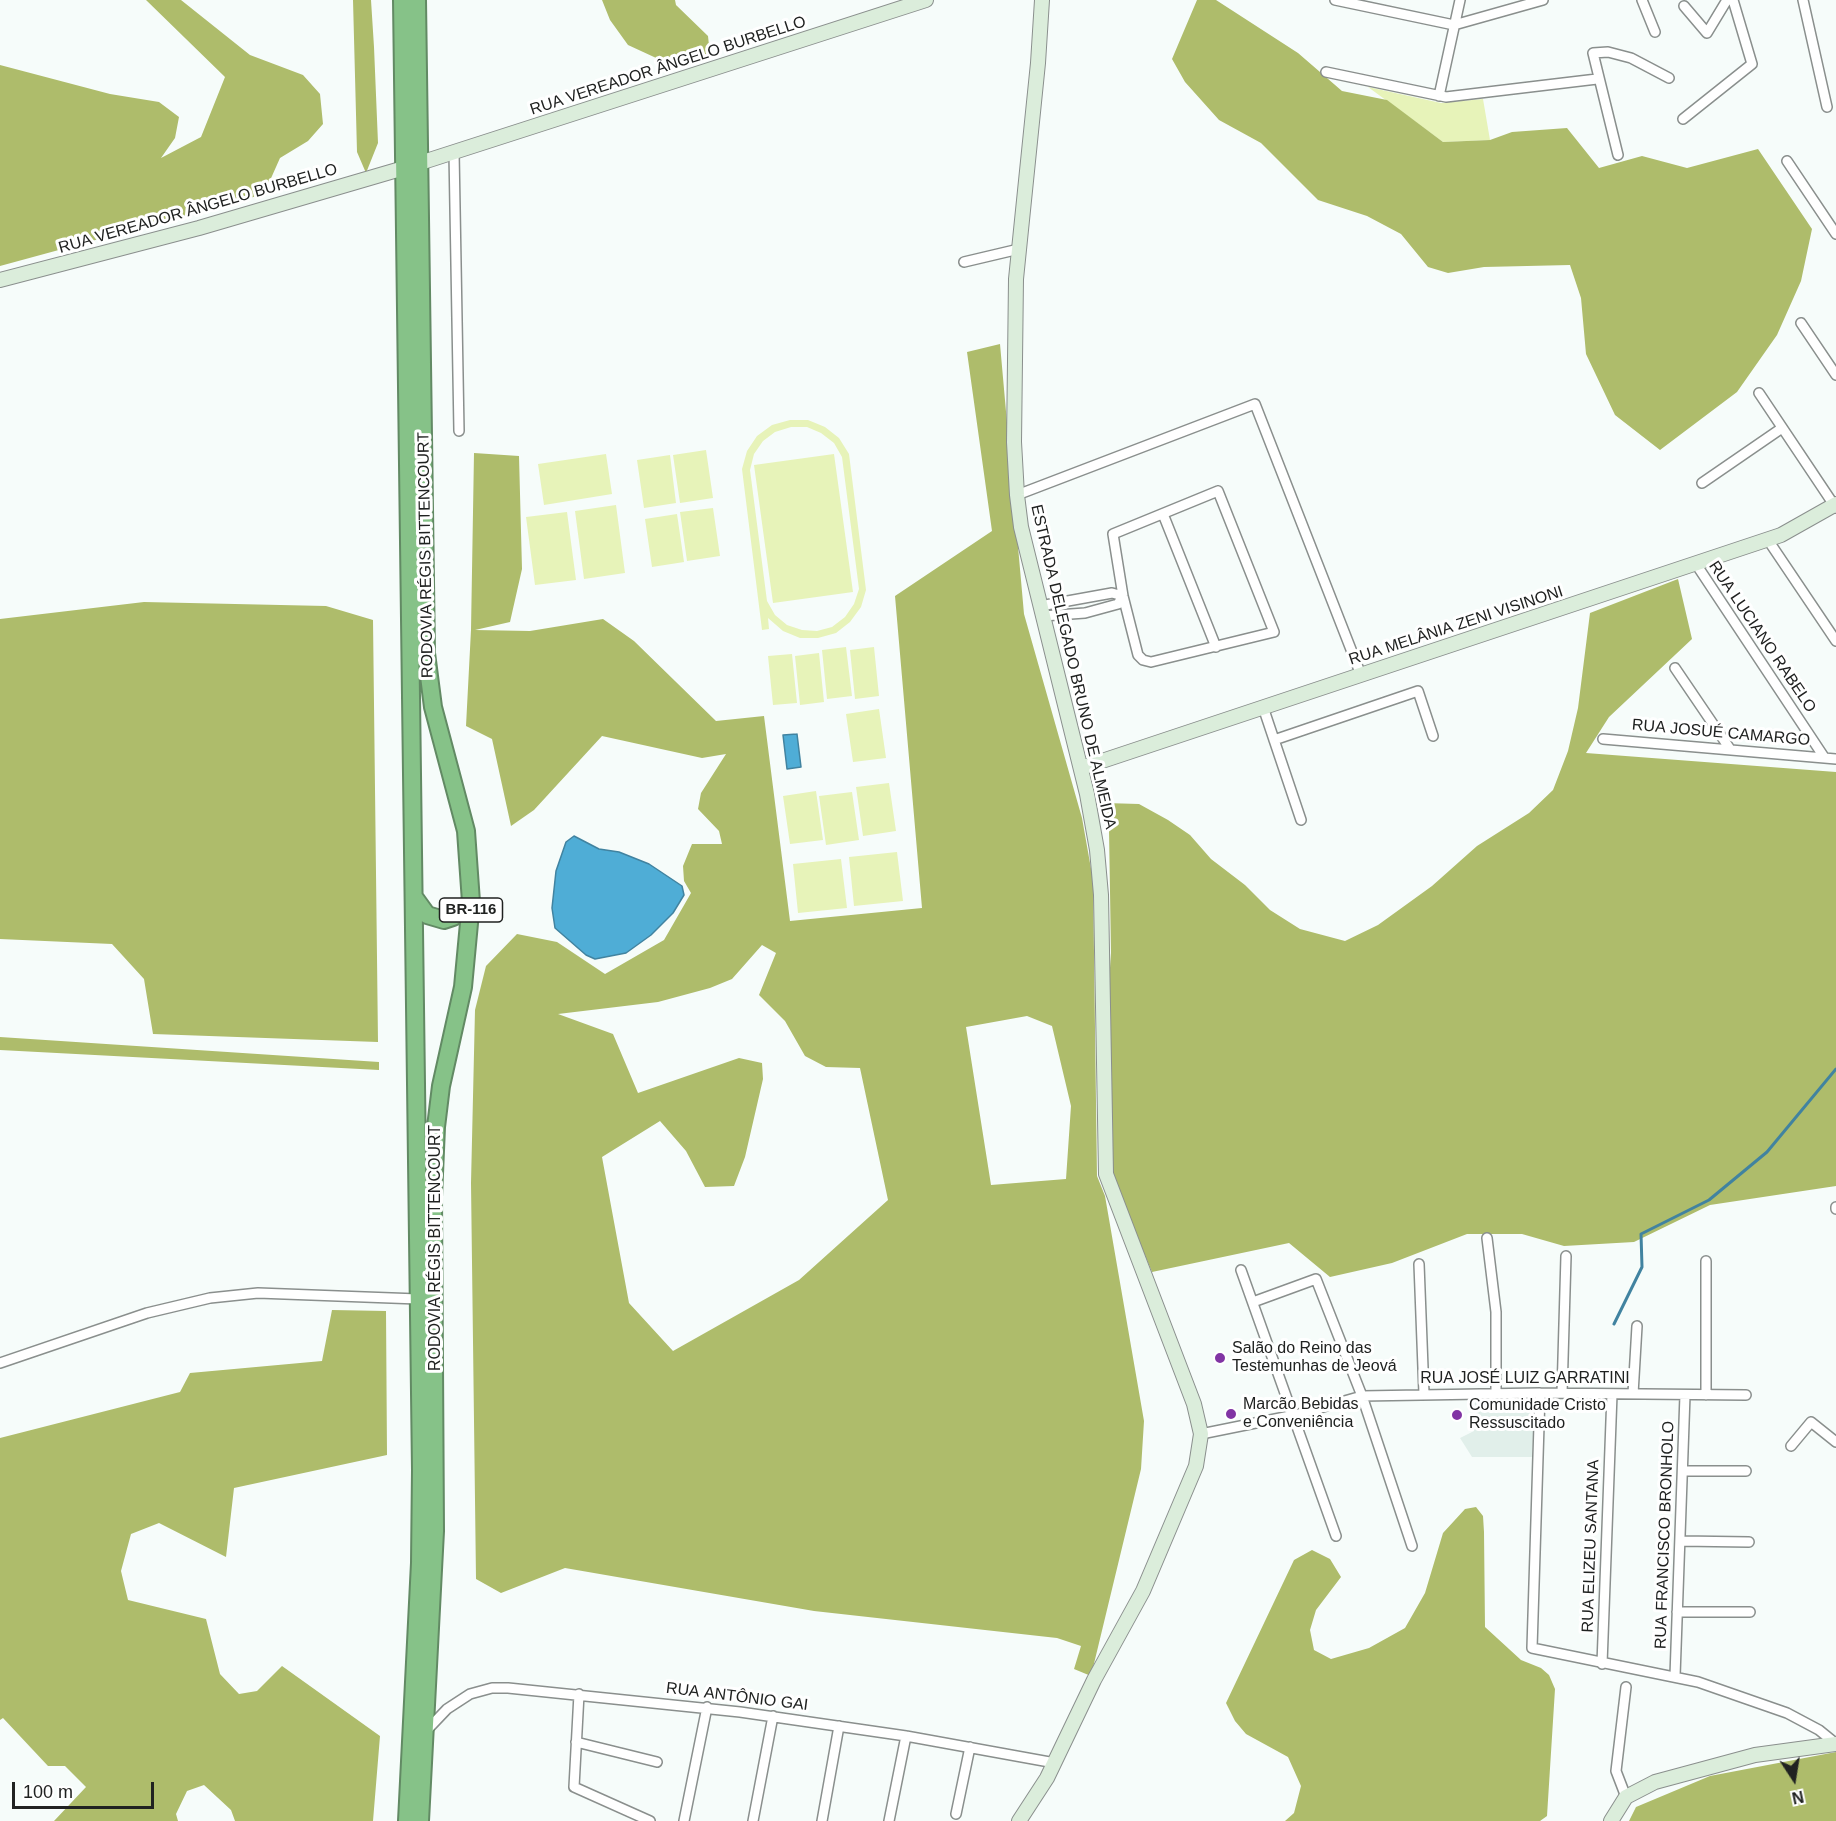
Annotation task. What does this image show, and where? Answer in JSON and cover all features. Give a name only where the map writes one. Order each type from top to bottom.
[{"type":"highway","name":"RODOVIA RÉGIS BITTENCOURT","points":[[402,0],[412,165],[426,653],[433,707],[466,831],[471,902],[463,987],[441,1086],[436,1127],[434,1197],[435,1520],[427,1730],[420,1821]]},
{"type":"highway","name":"RODOVIA RÉGIS BITTENCOURT","points":[[407,1821],[420,1552],[414,896],[412,165],[417,0]]},
{"type":"highway","points":[[414,896],[427,915],[444,920],[453,917],[471,902]]},
{"type":"main road","name":"RUA VEREADOR ÂNGELO BURBELLO","points":[[0,280],[199,228],[412,165],[926,0]]},
{"type":"main road","name":"ESTRADA DELEGADO BRUNO DE ALMEIDA","points":[[1019,1821],[1055,1763],[1094,1680],[1130,1618],[1156,1563],[1196,1466],[1201,1434],[1194,1404],[1106,1174],[1100,875],[1093,821],[1021,527],[1017,495],[1014,398],[1019,249],[1042,0]]},
{"type":"main road","name":"RUA MELÂNIA ZENI VISINONI","points":[[1081,768],[1768,540],[1792,531],[1835,505]]},
{"type":"main road","points":[[1611,1821],[1626,1797],[1655,1782],[1714,1764],[1755,1755],[1836,1743]]},
{"type":"street","points":[[1335,0],[1454,25],[1543,0]]},
{"type":"street","points":[[1439,96],[1460,0]]},
{"type":"street","points":[[1642,0],[1655,32]]},
{"type":"street","points":[[1684,6],[1707,33],[1727,0]]},
{"type":"street","points":[[1683,119],[1752,64],[1733,0]]},
{"type":"street","points":[[1803,0],[1814,36],[1827,107]]},
{"type":"street","points":[[1618,155],[1597,79],[1593,53],[1601,52],[1631,58],[1669,78]]},
{"type":"street","points":[[1326,72],[1439,96],[1597,79]]},
{"type":"street","points":[[454,152],[459,431]]},
{"type":"street","points":[[1787,161],[1836,234]]},
{"type":"street","points":[[964,262],[1019,249]]},
{"type":"street","points":[[1801,323],[1836,375]]},
{"type":"street","points":[[1759,393],[1835,505]]},
{"type":"street","points":[[1017,495],[1255,404],[1361,675]]},
{"type":"street","points":[[1702,483],[1782,428]]},
{"type":"street","points":[[1218,491],[1274,632],[1151,662],[1143,660],[1138,655],[1113,534],[1162,514],[1218,491]]},
{"type":"street","points":[[1162,514],[1216,647]]},
{"type":"street","points":[[1768,540],[1836,640]]},
{"type":"street","name":"RUA LUCIANO RABELO","points":[[1696,564],[1824,757]]},
{"type":"street","points":[[1042,611],[1112,593],[1124,596]]},
{"type":"street","points":[[1042,611],[1085,613],[1118,604],[1124,596]]},
{"type":"street","points":[[1675,668],[1730,749]]},
{"type":"street","points":[[1274,740],[1418,691],[1433,736]]},
{"type":"street","points":[[1263,707],[1301,820]]},
{"type":"street","name":"RUA JOSUÉ CAMARGO","points":[[1603,739],[1836,759]]},
{"type":"street","points":[[1487,1238],[1496,1312],[1496,1394]]},
{"type":"street","points":[[1562,1393],[1566,1256]]},
{"type":"street","points":[[1706,1261],[1706,1395]]},
{"type":"street","points":[[1419,1264],[1424,1394]]},
{"type":"street","points":[[1241,1270],[1295,1415],[1336,1536]]},
{"type":"street","points":[[1253,1302],[1316,1279],[1362,1396],[1412,1546]]},
{"type":"street","points":[[0,1363],[147,1313],[210,1298],[258,1293],[418,1299]]},
{"type":"street","points":[[1634,1394],[1637,1326]]},
{"type":"street","points":[[1540,1393],[1532,1648],[1602,1664],[1675,1676],[1787,1713],[1819,1730],[1836,1743]]},
{"type":"street","name":"RUA JOSÉ LUIZ GARRATINI","points":[[1201,1434],[1295,1415],[1362,1396],[1540,1393],[1746,1395]]},
{"type":"street","name":"RUA ELIZEU SANTANA","points":[[1602,1664],[1612,1394]]},
{"type":"street","name":"RUA FRANCISCO BRONHOLO","points":[[1675,1676],[1685,1395]]},
{"type":"street","points":[[1791,1446],[1811,1422],[1836,1442]]},
{"type":"street","points":[[1683,1471],[1746,1471]]},
{"type":"street","points":[[1681,1541],[1749,1542]]},
{"type":"street","points":[[1677,1612],[1750,1612]]},
{"type":"street","points":[[1626,1687],[1616,1772],[1626,1797]]},
{"type":"street","name":"RUA ANTÔNIO GAI","points":[[427,1730],[459,1701],[481,1690],[508,1688],[707,1707],[773,1716],[906,1736],[1055,1763]]},
{"type":"street","points":[[579,1694],[574,1787],[650,1821]]},
{"type":"street","points":[[684,1821],[707,1707]]},
{"type":"street","points":[[753,1821],[773,1716]]},
{"type":"street","points":[[822,1821],[839,1726]]},
{"type":"street","points":[[889,1821],[906,1736]]},
{"type":"street","points":[[576,1742],[657,1762]]},
{"type":"street","points":[[956,1814],[970,1747]]},
{"type":"shaded area","points":[[1531,1398],[1534,1401],[1532,1457],[1472,1457],[1460,1438],[1474,1431],[1475,1400]]},
{"type":"green space","points":[[146,0],[181,0],[250,55],[303,75],[320,94],[323,124],[308,141],[280,158],[268,185],[257,196],[0,266],[0,65],[110,94],[159,102],[179,117],[175,138],[161,158],[201,137],[225,77]]},
{"type":"green space","points":[[353,0],[371,0],[378,143],[366,173],[357,152]]},
{"type":"green space","points":[[602,0],[675,0],[676,5],[708,36],[710,55],[693,65],[667,63],[628,45],[610,20]]},
{"type":"green space","points":[[1197,0],[1216,0],[1298,53],[1342,91],[1387,100],[1443,142],[1490,140],[1512,132],[1567,128],[1599,168],[1642,156],[1687,168],[1758,149],[1812,229],[1801,281],[1777,335],[1737,392],[1660,450],[1615,415],[1586,354],[1581,298],[1570,265],[1484,267],[1448,273],[1428,267],[1401,234],[1367,216],[1318,200],[1261,143],[1219,120],[1185,82],[1172,59]]},
{"type":"green space","points":[[1368,87],[1441,103],[1483,99],[1490,140],[1443,142]]},
{"type":"green space","points":[[1000,344],[1024,614],[1082,818],[1093,880],[1097,1176],[1105,1196],[1144,1421],[1141,1469],[1091,1676],[1074,1669],[1081,1646],[1057,1638],[814,1611],[565,1568],[501,1593],[476,1579],[471,1183],[475,1010],[486,966],[517,934],[557,942],[605,974],[664,940],[691,893],[684,881],[683,866],[692,844],[722,844],[719,831],[698,809],[701,793],[726,754],[702,758],[602,736],[534,810],[511,826],[492,739],[466,726],[471,630],[474,453],[519,456],[522,569],[510,622],[475,630],[530,631],[603,619],[634,641],[716,721],[764,716],[790,921],[922,908],[895,596],[992,531],[967,352]],"holes":[[[762,945],[776,953],[759,995],[785,1021],[805,1056],[826,1067],[860,1068],[888,1200],[799,1280],[673,1351],[629,1303],[602,1157],[660,1121],[686,1151],[705,1187],[734,1186],[745,1157],[763,1079],[762,1063],[739,1058],[638,1093],[613,1034],[558,1014],[658,1002],[710,988],[732,979]],[[1027,1016],[1052,1026],[1071,1106],[1066,1179],[991,1185],[966,1027]]]},
{"type":"green space","points":[[790,420],[808,420],[825,427],[839,438],[849,454],[866,590],[861,607],[850,622],[836,633],[818,638],[800,638],[783,631],[768,618],[769,629],[762,630],[742,469],[747,451],[757,436],[772,425]],"holes":[[[791,427],[807,427],[821,433],[834,443],[842,457],[859,589],[854,604],[845,617],[832,627],[817,631],[802,630],[787,625],[775,615],[767,601],[750,470],[754,454],[763,441],[775,432]]]},
{"type":"green space","points":[[706,450],[713,498],[680,503],[673,455]]},
{"type":"green space","points":[[606,454],[612,494],[544,505],[538,464]]},
{"type":"green space","points":[[834,454],[853,592],[773,603],[754,465]]},
{"type":"green space","points":[[670,455],[676,503],[644,508],[637,460]]},
{"type":"green space","points":[[616,505],[625,573],[584,579],[575,511]]},
{"type":"green space","points":[[713,508],[720,556],[687,561],[680,512]]},
{"type":"green space","points":[[567,512],[576,580],[535,585],[526,517]]},
{"type":"green space","points":[[677,514],[684,562],[652,567],[645,519]]},
{"type":"green space","points":[[1678,579],[1692,639],[1609,717],[1586,753],[1836,772],[1836,1186],[1710,1205],[1634,1242],[1564,1246],[1522,1234],[1467,1234],[1392,1263],[1330,1277],[1289,1243],[1152,1272],[1110,1171],[1106,1026],[1111,953],[1109,830],[1105,803],[1139,804],[1168,820],[1190,835],[1211,859],[1245,885],[1270,910],[1300,929],[1345,941],[1378,925],[1432,886],[1477,846],[1529,813],[1553,790],[1568,751],[1578,708],[1590,613]]},
{"type":"green space","points":[[144,602],[326,606],[373,620],[378,1042],[153,1034],[144,979],[112,944],[0,939],[0,619]]},
{"type":"green space","points":[[846,647],[852,696],[827,699],[822,650]]},
{"type":"green space","points":[[874,647],[879,696],[855,699],[850,650]]},
{"type":"green space","points":[[819,653],[824,702],[800,705],[795,656]]},
{"type":"green space","points":[[792,654],[797,703],[773,705],[768,656]]},
{"type":"green space","points":[[879,709],[886,758],[853,762],[846,714]]},
{"type":"green space","points":[[889,783],[896,831],[863,836],[856,787]]},
{"type":"green space","points":[[816,791],[823,840],[790,844],[783,796]]},
{"type":"green space","points":[[852,792],[859,840],[826,845],[819,796]]},
{"type":"green space","points":[[897,852],[903,901],[854,906],[849,857]]},
{"type":"green space","points":[[841,859],[847,908],[798,913],[793,864]]},
{"type":"green space","points":[[0,1037],[379,1062],[379,1070],[0,1050]]},
{"type":"green space","points":[[332,1310],[386,1311],[387,1455],[234,1488],[226,1557],[159,1523],[131,1534],[121,1571],[128,1600],[206,1619],[220,1674],[239,1694],[257,1691],[282,1666],[380,1736],[373,1821],[235,1821],[231,1810],[204,1785],[187,1791],[176,1814],[178,1821],[54,1821],[86,1787],[65,1766],[48,1766],[3,1718],[0,1720],[0,1438],[180,1392],[190,1373],[322,1361]]},
{"type":"green space","points":[[1476,1507],[1483,1516],[1485,1627],[1521,1660],[1541,1668],[1549,1675],[1555,1689],[1547,1816],[1540,1821],[1285,1821],[1294,1813],[1301,1786],[1288,1757],[1246,1734],[1235,1721],[1226,1703],[1294,1560],[1312,1550],[1330,1559],[1341,1577],[1316,1610],[1310,1630],[1314,1650],[1331,1659],[1369,1648],[1405,1628],[1425,1593],[1443,1533],[1465,1509]]},
{"type":"green space","points":[[1836,1752],[1836,1821],[1629,1821],[1636,1807],[1710,1776]]},
{"type":"water","points":[[797,734],[801,767],[787,769],[783,735]]},
{"type":"water","points":[[574,836],[599,849],[619,852],[649,864],[682,886],[684,895],[673,913],[651,935],[626,953],[595,959],[586,955],[555,928],[552,908],[556,871],[566,842]]},
{"type":"waterway","points":[[1614,1324],[1642,1267],[1641,1234],[1709,1200],[1767,1152],[1836,1069]]},
{"type":"place","name":"Salão do Reino das Testemunhas de Jeová","points":[[1220,1358]]},
{"type":"place","name":"Marcão Bebidas e Conveniência","points":[[1231,1414]]},
{"type":"place","name":"Comunidade Cristo Ressuscitado","points":[[1457,1415]]}]
